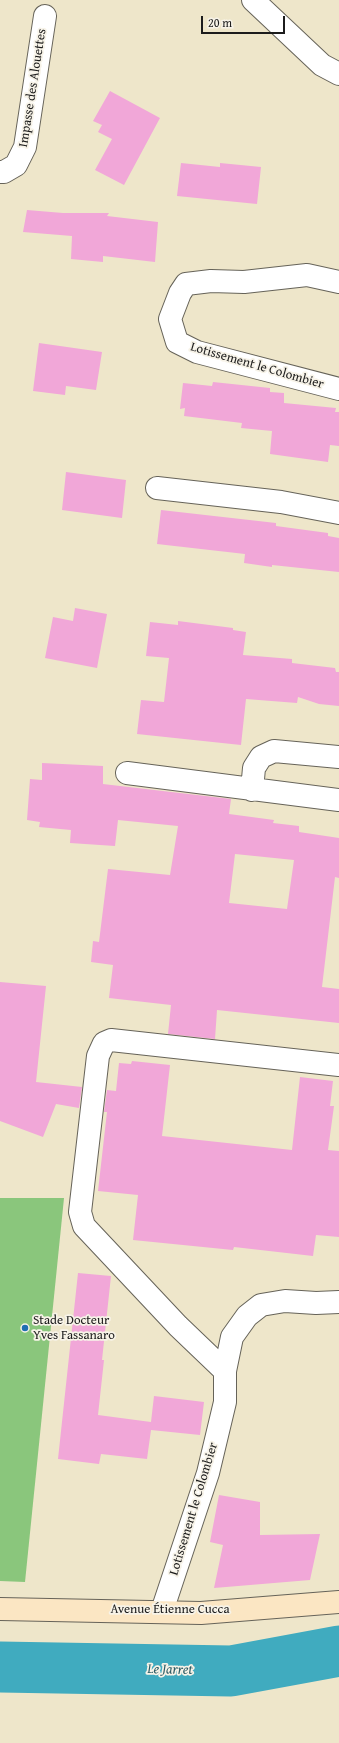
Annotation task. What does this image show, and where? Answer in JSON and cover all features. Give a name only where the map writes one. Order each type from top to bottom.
[{"type":"main road","name":"Avenue Étienne Cucca","points":[[0,1608],[201,1613],[339,1602]]},
{"type":"street","points":[[252,0],[322,65],[339,74]]},
{"type":"street","name":"Impasse des Alouettes","points":[[0,172],[4,172],[16,165],[25,147],[45,16]]},
{"type":"street","name":"Lotissement le Colombier","points":[[339,282],[306,275],[244,282],[211,281],[186,284],[180,293],[170,319],[177,342],[197,352],[339,389]]},
{"type":"street","points":[[157,488],[281,502],[339,513]]},
{"type":"street","points":[[252,790],[254,768],[261,757],[274,751],[339,758]]},
{"type":"street","points":[[127,773],[339,800]]},
{"type":"street","points":[[225,1371],[173,1320],[84,1226],[80,1212],[98,1056],[104,1043],[111,1040],[339,1065]]},
{"type":"street","name":"Lotissement le Colombier","points":[[162,1611],[208,1473],[225,1402],[225,1371],[232,1338],[247,1316],[260,1305],[285,1301],[316,1303],[339,1302]]},
{"type":"green space","name":"Stade Docteur Yves Fassanaro","points":[[0,1198],[64,1198],[25,1582],[0,1581]]},
{"type":"building","points":[[110,91],[160,118],[124,185],[95,170],[112,139],[98,132],[102,125],[93,121]]},
{"type":"building","points":[[181,163],[220,167],[220,163],[261,167],[257,204],[177,196]]},
{"type":"building","points":[[27,210],[63,213],[109,213],[107,216],[158,222],[155,262],[103,256],[103,262],[71,259],[72,236],[23,232]]},
{"type":"building","points":[[39,343],[102,352],[96,390],[66,386],[65,395],[33,391]]},
{"type":"building","points":[[213,382],[270,388],[270,392],[284,393],[284,403],[336,408],[335,412],[339,412],[339,446],[330,445],[328,462],[270,454],[272,431],[241,428],[242,423],[184,416],[185,408],[180,409],[183,383],[212,386]]},
{"type":"building","points":[[66,472],[126,480],[122,518],[62,510]]},
{"type":"building","points":[[161,510],[276,523],[276,526],[328,533],[328,536],[339,538],[339,572],[272,565],[272,567],[244,563],[245,554],[157,544]]},
{"type":"building","points":[[75,608],[107,614],[97,668],[45,658],[53,617],[73,621]]},
{"type":"building","points":[[178,621],[233,628],[233,630],[246,632],[243,655],[292,659],[292,663],[335,668],[336,672],[339,672],[339,706],[319,704],[298,697],[297,703],[246,699],[241,745],[137,734],[141,700],[164,702],[169,658],[146,656],[150,622],[178,625]]},
{"type":"building","points":[[42,763],[103,766],[103,784],[231,799],[229,814],[274,820],[273,823],[299,826],[299,832],[339,838],[339,878],[335,877],[322,987],[339,989],[339,1023],[217,1010],[215,1039],[168,1034],[171,1005],[109,998],[113,965],[91,962],[93,941],[99,942],[108,869],[170,875],[178,826],[118,820],[115,846],[70,843],[71,830],[39,827],[40,822],[27,820],[30,779],[42,780]],"holes":[[[235,854],[294,860],[287,909],[229,903]]]},
{"type":"building","points":[[0,982],[46,986],[36,1082],[82,1087],[79,1108],[56,1104],[43,1137],[0,1121]]},
{"type":"building","points":[[132,1061],[170,1065],[162,1136],[292,1150],[300,1077],[333,1081],[330,1106],[334,1106],[328,1150],[339,1151],[339,1237],[316,1235],[313,1256],[234,1247],[233,1250],[133,1240],[138,1195],[98,1191],[107,1112],[104,1112],[107,1090],[116,1091],[119,1063],[131,1064]]},
{"type":"building","points":[[78,1273],[111,1276],[98,1415],[151,1422],[154,1396],[204,1402],[200,1435],[151,1430],[147,1459],[101,1454],[99,1464],[58,1459]]},
{"type":"building","points":[[219,1495],[260,1502],[260,1535],[320,1534],[310,1580],[214,1588],[223,1545],[210,1542]]},
{"type":"waterway","name":"Le Jarret","points":[[0,1667],[231,1671],[339,1651]]},
{"type":"place","name":"Stade Docteur Yves Fassanaro","points":[[25,1328]]}]
